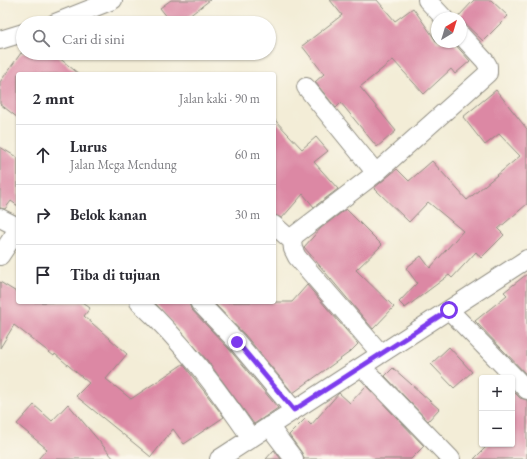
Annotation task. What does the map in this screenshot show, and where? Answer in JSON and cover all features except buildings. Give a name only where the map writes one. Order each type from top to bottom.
[{"type":"street","points":[[73,16],[113,0]]},
{"type":"street","points":[[427,0],[438,12]]},
{"type":"street","points":[[0,40],[16,35]]},
{"type":"street","points":[[381,354],[304,265],[293,249],[292,241],[295,235],[376,173],[488,73],[488,66],[485,61],[467,42]]},
{"type":"street","points":[[306,87],[376,173]]},
{"type":"street","points":[[0,218],[16,227]]},
{"type":"street","points":[[276,227],[292,241]]},
{"type":"street","points":[[0,256],[16,231]]},
{"type":"street","points":[[231,456],[251,438],[269,426],[527,259]]},
{"type":"street","points":[[141,304],[158,319],[219,392],[251,438]]},
{"type":"street","points":[[201,304],[237,342],[294,410]]},
{"type":"street","points":[[449,310],[527,390]]},
{"type":"street","points":[[362,367],[451,459]]},
{"type":"street","points":[[269,426],[294,459]]},
{"type":"route","points":[[237,342],[294,410],[449,310]]}]
